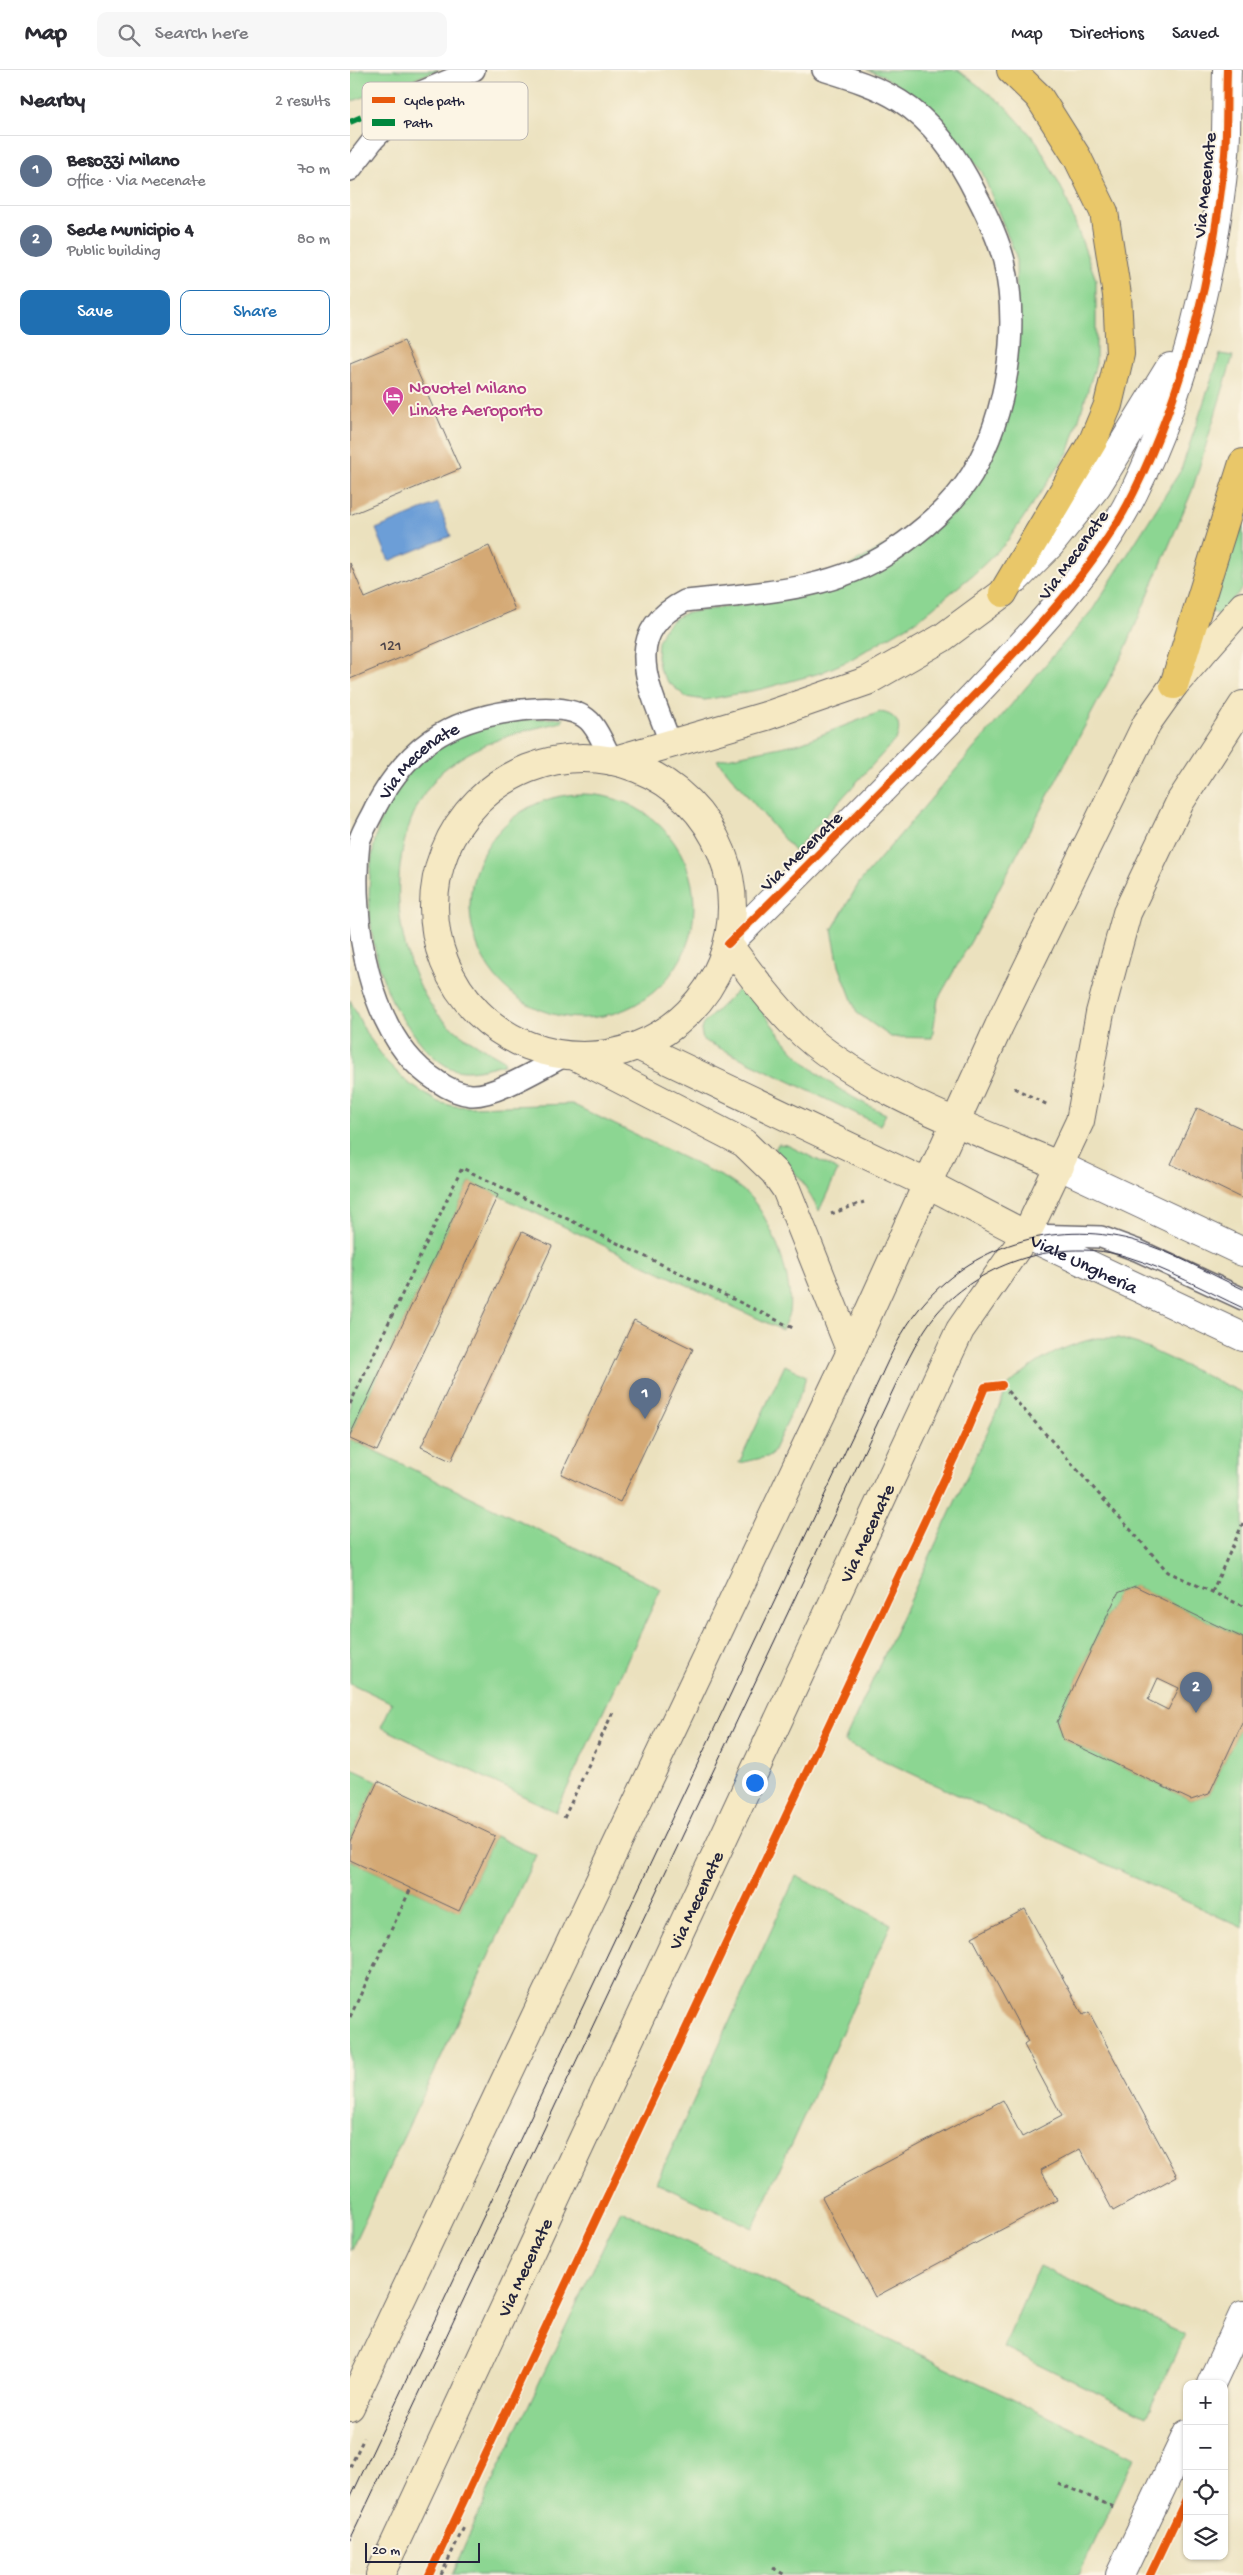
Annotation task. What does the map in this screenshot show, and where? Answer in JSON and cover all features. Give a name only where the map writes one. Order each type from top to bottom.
[{"type":"highway","points":[[1003,593],[1093,441],[1108,405],[1120,354],[1117,295],[1104,212],[1077,157],[1039,97],[1011,70]]},
{"type":"highway","points":[[1174,685],[1243,463]]},
{"type":"main road","name":"Via Mecenate","points":[[612,761],[766,716],[867,681],[942,638],[1003,593]]},
{"type":"main road","points":[[350,2407],[850,1352],[897,1246],[957,1122],[1004,1017],[1147,723],[1174,685],[1243,606]]},
{"type":"main road","name":"Via Mecenate","points":[[380,2575],[960,1330],[1026,1235],[1060,1166],[1080,1122],[1100,1012],[1127,913],[1180,802],[1243,705]]},
{"type":"main road","name":"Via Mecenate","points":[[575,758],[612,761],[638,769],[663,781],[692,805],[704,819],[722,852],[731,888],[732,925],[728,944],[715,978],[694,1008],[665,1032],[638,1046],[614,1054],[570,1056],[540,1050],[507,1036],[491,1025],[465,999],[446,967],[435,931],[434,894],[437,875],[449,840],[458,824],[482,796],[497,785],[530,767],[556,760],[575,758]]},
{"type":"main road","points":[[728,944],[796,1027],[855,1071],[908,1100],[1060,1166]]},
{"type":"main road","points":[[638,1046],[928,1184],[1026,1235]]},
{"type":"main road","name":"Via Mecenate","points":[[570,1056],[744,1143],[760,1156],[786,1189],[850,1352]]},
{"type":"street","name":"Via Mecenate","points":[[728,944],[846,829],[1037,629],[1096,554],[1133,494],[1164,424],[1195,322],[1214,239],[1225,152],[1227,70]]},
{"type":"street","name":"Via Mecenate","points":[[1003,593],[1050,545],[1097,486],[1195,322]]},
{"type":"street","points":[[1060,1166],[1243,1252]]},
{"type":"street","name":"Viale Ungheria","points":[[1026,1235],[1243,1338]]},
{"type":"street","points":[[1213,2380],[1243,2315]]},
{"type":"street","points":[[1120,2575],[1183,2442]]},
{"type":"lane","points":[[445,82],[474,70]]},
{"type":"lane","points":[[671,745],[646,675],[644,654],[648,637],[656,620],[669,609],[685,601],[794,589],[829,580],[891,552],[922,529],[971,475],[988,440],[1001,405],[1009,355],[1009,326],[1004,262],[996,238],[968,176],[949,148],[928,123],[900,101],[865,84],[823,70]]},
{"type":"lane","points":[[350,170],[373,140]]},
{"type":"lane","name":"Via Mecenate","points":[[570,1056],[488,1094],[471,1096],[449,1089],[426,1075],[404,1052],[387,1027],[377,1007],[364,968],[356,910],[355,839],[405,764],[437,735],[453,726],[473,720],[525,710],[545,709],[582,715],[592,724],[612,761]]},
{"type":"lane","name":"Viale Ungheria","points":[[1026,1235],[1101,1237],[1140,1251],[1243,1299]]},
{"type":"path","points":[[1014,1088],[1049,1105]]},
{"type":"path","points":[[350,1404],[462,1168],[793,1328]]},
{"type":"path","points":[[829,1214],[864,1202]]},
{"type":"path","points":[[993,1386],[1002,1385],[1168,1572],[1243,1606]]},
{"type":"path","points":[[1212,1592],[1243,1523]]},
{"type":"path","points":[[564,1818],[613,1712]]},
{"type":"path","points":[[350,2017],[411,1888]]},
{"type":"path","points":[[1058,2483],[1118,2510]]},
{"type":"path","points":[[441,2575],[466,2526]]},
{"type":"path","points":[[773,2568],[785,2575]]},
{"type":"green space","points":[[360,70],[439,70],[406,82],[362,82],[362,98],[350,102],[350,73]]},
{"type":"green space","points":[[867,70],[958,70],[1004,105],[1037,142],[1065,195],[1096,280],[1096,364],[1069,451],[1006,543],[975,573],[919,619],[848,661],[820,673],[762,689],[705,700],[686,697],[668,682],[660,671],[657,657],[658,642],[663,630],[671,621],[683,614],[698,611],[792,598],[966,500],[1009,413],[1017,338],[1016,256],[982,172],[936,112],[882,75]]},
{"type":"green space","points":[[1220,354],[1233,356],[1192,491],[1124,652],[975,934],[938,999],[932,1038],[891,1037],[857,1013],[839,966],[832,930],[859,883],[1093,609],[1181,470]]},
{"type":"green space","points":[[1243,523],[1243,588],[1218,615],[1207,609]]},
{"type":"green space","points":[[880,712],[890,715],[897,721],[899,729],[896,739],[794,851],[717,760],[800,743]]},
{"type":"green space","points":[[564,718],[562,722],[514,734],[483,746],[454,762],[441,772],[427,790],[413,814],[404,842],[400,871],[399,902],[402,932],[410,961],[421,988],[436,1012],[451,1027],[504,1060],[504,1064],[482,1069],[467,1071],[452,1069],[440,1062],[426,1049],[400,1015],[384,982],[377,958],[372,933],[369,883],[377,833],[384,810],[393,793],[414,766],[437,746],[451,737],[466,730],[498,722]]},
{"type":"green space","points":[[571,794],[593,794],[625,802],[662,826],[681,853],[690,873],[694,906],[690,939],[686,949],[662,986],[635,1005],[615,1014],[593,1018],[571,1018],[539,1010],[502,986],[483,959],[474,939],[470,917],[470,895],[478,863],[502,826],[529,807],[549,798]]},
{"type":"green space","points":[[743,985],[783,1039],[810,1067],[846,1093],[886,1114],[880,1125],[703,1040],[701,1030],[703,1024]]},
{"type":"green space","points":[[350,1000],[366,1033],[386,1061],[408,1083],[438,1102],[453,1106],[471,1107],[572,1104],[725,1178],[741,1189],[762,1213],[781,1255],[790,1300],[788,1314],[782,1330],[470,1182],[350,1435]]},
{"type":"green space","points":[[778,1144],[787,1145],[838,1170],[819,1211],[802,1181],[775,1150]]},
{"type":"green space","points":[[1097,1338],[1118,1338],[1138,1344],[1243,1393],[1243,1638],[1135,1586],[1118,1593],[1057,1722],[1063,1739],[1191,1800],[1209,1794],[1243,1721],[1243,1928],[844,1742],[1009,1385],[1050,1355],[1072,1345]]},
{"type":"green space","points":[[785,1365],[806,1376],[802,1390],[771,1456],[739,1463]]},
{"type":"green space","points":[[350,1439],[661,1589],[556,1812],[381,1727],[392,1703],[350,1683]]},
{"type":"green space","points":[[350,1768],[378,1781],[350,1841]]},
{"type":"green space","points":[[495,1836],[536,1855],[350,2251],[350,1860],[459,1911]]},
{"type":"green space","points":[[796,1876],[891,1924],[753,2228],[656,2183]]},
{"type":"green space","points":[[621,2210],[1134,2458],[1079,2575],[452,2575],[495,2476]]},
{"type":"green space","points":[[1039,2266],[1185,2334],[1146,2417],[1004,2347]]},
{"type":"water","points":[[438,503],[451,536],[389,561],[376,529]]},
{"type":"building","name":"Novotel Milano Linate Aeroporto","points":[[404,341],[460,469],[350,515],[350,363]]},
{"type":"building","points":[[489,546],[515,610],[350,679],[350,563],[365,598]]},
{"type":"building","points":[[1197,1108],[1243,1129],[1243,1199],[1171,1164]]},
{"type":"building","points":[[470,1182],[498,1195],[377,1451],[350,1439],[350,1435]]},
{"type":"building","points":[[522,1232],[552,1246],[451,1461],[421,1447]]},
{"type":"building","points":[[634,1320],[693,1349],[620,1502],[561,1474]]},
{"type":"building","points":[[1135,1586],[1243,1638],[1243,1721],[1209,1794],[1191,1800],[1063,1739],[1057,1722],[1118,1593]],"holes":[[[1158,1678],[1179,1688],[1168,1710],[1148,1700]]]},
{"type":"building","points":[[378,1781],[495,1836],[459,1911],[350,1860],[350,1841]]},
{"type":"building","points":[[1025,1909],[1083,2015],[1089,2012],[1177,2176],[1113,2211],[1080,2149],[1041,2170],[1057,2200],[875,2297],[822,2197],[1003,2100],[1022,2137],[1062,2116],[1024,2045],[1028,2042],[972,1937]]},
{"type":"tram line","points":[[350,2499],[888,1360],[913,1317],[940,1287],[963,1268],[988,1254],[1015,1243],[1044,1236],[1073,1233],[1103,1235],[1146,1244],[1243,1289]]},
{"type":"tram line","points":[[350,2540],[895,1386],[914,1348],[931,1321],[955,1295],[1000,1267],[1050,1252],[1077,1250],[1103,1252],[1143,1262],[1243,1308]]},
{"type":"marked path","points":[[350,122],[362,117]]},
{"type":"cycle path","points":[[728,944],[961,709],[1008,659],[1078,579],[1118,522],[1134,492],[1168,411],[1182,370],[1205,284],[1220,197],[1225,154],[1227,70]]},
{"type":"cycle path","points":[[429,2575],[965,1435],[985,1387],[1002,1385]]},
{"type":"cycle path","points":[[1150,2575],[1183,2505]]},
{"type":"place","name":"Novotel Milano Linate Aeroporto","points":[[393,416]]},
{"type":"place","name":"Besozzi Milano","points":[[645,1419]]},
{"type":"place","name":"Sede Municipio 4","points":[[1196,1713]]}]
